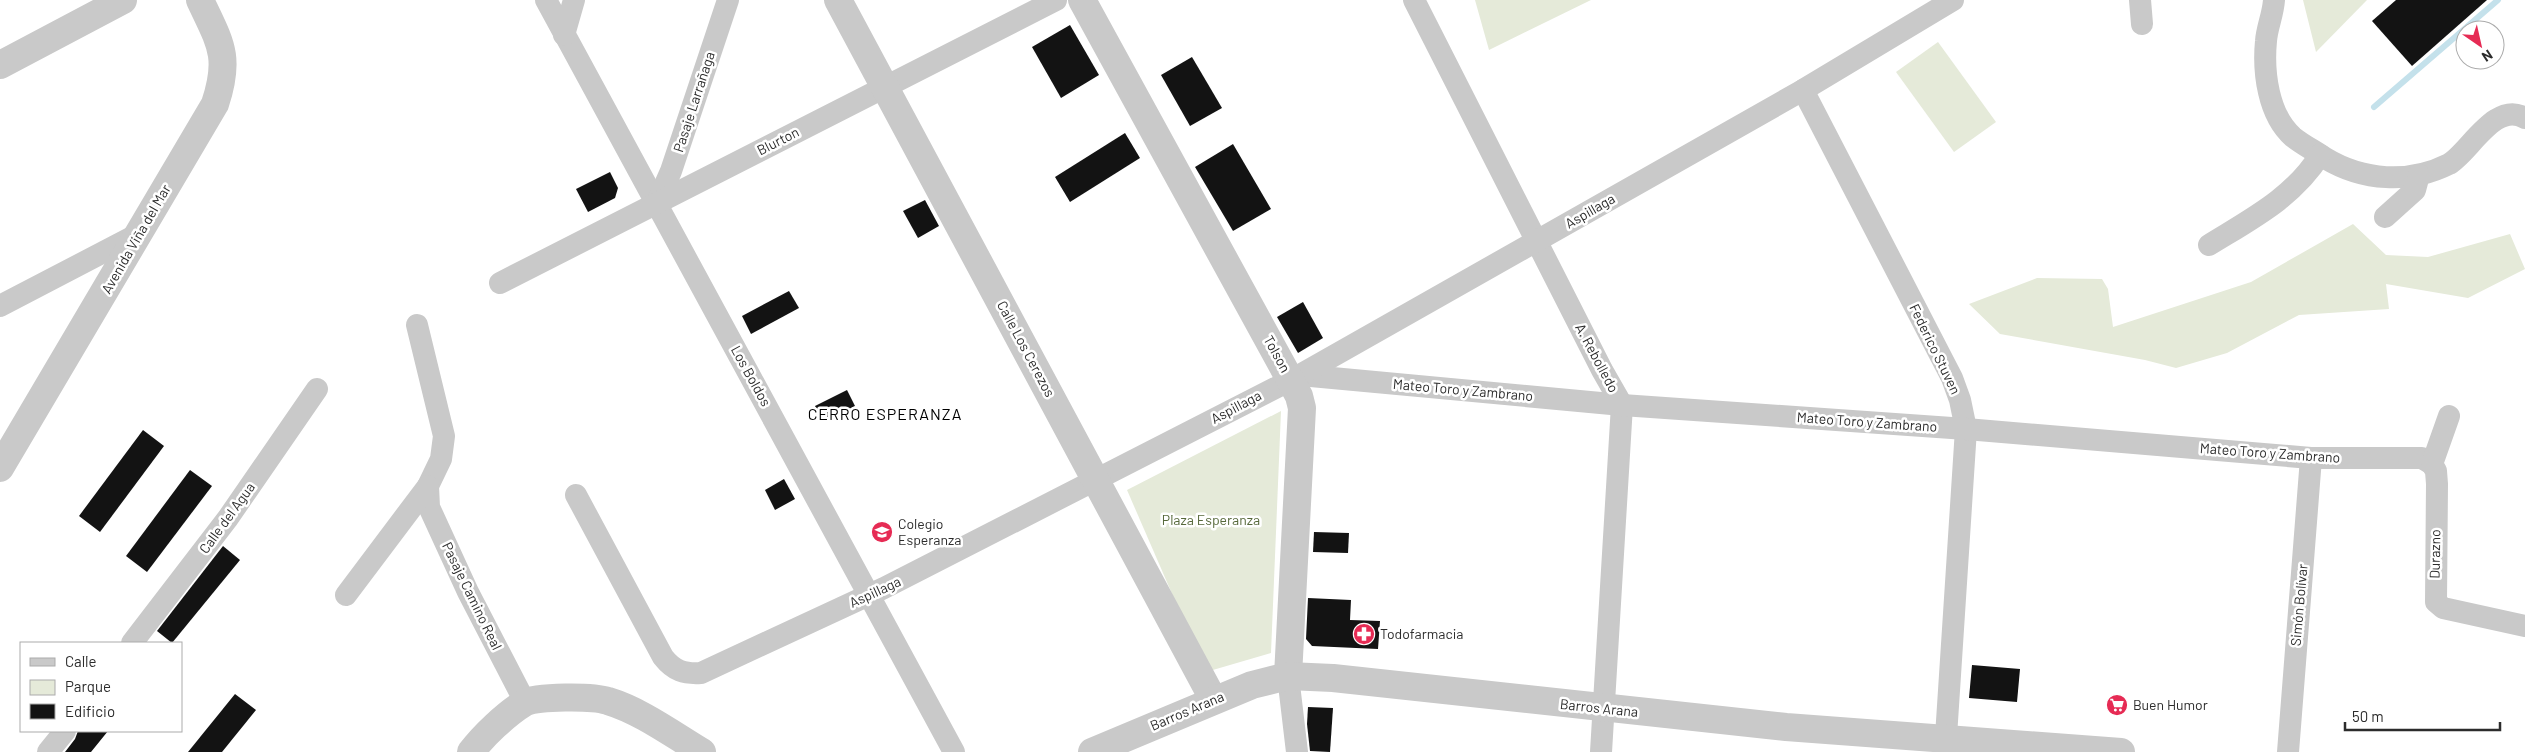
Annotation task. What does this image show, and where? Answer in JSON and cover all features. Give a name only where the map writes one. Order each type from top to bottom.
[{"type":"street","points":[[0,65],[123,0]]},
{"type":"street","name":"Avenida Viña del Mar","points":[[0,468],[215,104],[222,82],[224,63],[219,41],[200,0]]},
{"type":"street","name":"Los Boldos","points":[[546,0],[870,594],[954,752]]},
{"type":"street","points":[[564,35],[574,0]]},
{"type":"street","name":"Pasaje Larrañaga","points":[[657,203],[671,171],[728,0]]},
{"type":"street","name":"Calle Los Cerezos","points":[[838,0],[1213,699]]},
{"type":"street","name":"Blurton","points":[[500,282],[1056,0]]},
{"type":"street","name":"Tolson","points":[[1082,0],[1296,377],[1302,408],[1288,676],[1297,752]]},
{"type":"street","name":"A. Rebolledo","points":[[1414,0],[1602,370],[1622,405],[1601,752]]},
{"type":"street","name":"Aspillaga","points":[[576,495],[663,657],[670,666],[680,672],[701,673],[870,594],[1296,377],[1804,90],[1953,0]]},
{"type":"street","points":[[2140,0],[2142,24]]},
{"type":"street","points":[[2274,0],[2273,17],[2266,38],[2265,66],[2269,90],[2278,116],[2292,136],[2340,166],[2360,174],[2394,178],[2419,175],[2450,163],[2495,120],[2510,115],[2525,118]]},
{"type":"street","name":"Federico Stuven","points":[[1804,90],[1952,378],[1960,400],[1966,429],[1946,745]]},
{"type":"street","points":[[2209,245],[2272,206],[2289,193],[2308,175],[2320,155]]},
{"type":"street","points":[[2385,217],[2415,190],[2419,175]]},
{"type":"street","points":[[0,306],[140,233]]},
{"type":"street","points":[[346,595],[428,486],[441,459],[444,436],[417,325]]},
{"type":"street","name":"Mateo Toro y Zambrano","points":[[1296,377],[1622,405],[1966,429],[2311,458],[2422,458],[2432,464]]},
{"type":"street","name":"Calle del Agua","points":[[133,642],[228,518],[317,389]]},
{"type":"street","points":[[2432,464],[2448,416]]},
{"type":"street","name":"Simón Bolívar","points":[[2288,752],[2311,458]]},
{"type":"street","name":"Durazno","points":[[2432,464],[2436,471],[2437,484],[2436,602],[2443,608],[2525,626]]},
{"type":"street","name":"Pasaje Camino Real","points":[[428,486],[429,508],[468,592],[526,702]]},
{"type":"street","name":"Barros Arana","points":[[1092,752],[1213,699],[1252,685],[1288,676],[1333,678],[1946,745],[2121,752]]},
{"type":"street","points":[[471,752],[481,739],[526,702],[565,697],[607,700],[650,720],[702,752]]},
{"type":"street","points":[[48,752],[63,732]]},
{"type":"green space","points":[[1475,0],[1591,0],[1489,50]]},
{"type":"green space","points":[[2303,0],[2367,0],[2316,52]]},
{"type":"green space","points":[[1938,42],[1996,122],[1954,152],[1896,72]]},
{"type":"green space","points":[[2353,224],[2386,255],[2428,257],[2510,234],[2525,269],[2468,298],[2386,284],[2389,309],[2299,315],[2227,353],[2176,368],[2145,360],[2000,334],[1969,304],[2037,278],[2102,279],[2108,289],[2113,327],[2251,282]]},
{"type":"green space","name":"Plaza Esperanza","points":[[1281,411],[1271,653],[1206,672],[1127,490]]},
{"type":"building","points":[[2396,0],[2487,0],[2464,20],[2455,20],[2455,28],[2412,66],[2372,21]]},
{"type":"building","points":[[1070,25],[1099,75],[1061,98],[1032,47]]},
{"type":"building","points":[[1192,57],[1222,108],[1190,126],[1161,75]]},
{"type":"building","points":[[1125,133],[1140,158],[1070,202],[1055,177]]},
{"type":"building","points":[[1233,144],[1271,209],[1233,231],[1195,167]]},
{"type":"building","points":[[610,172],[618,188],[615,198],[588,212],[576,189]]},
{"type":"building","points":[[925,200],[939,226],[918,238],[903,211]]},
{"type":"building","points":[[789,291],[799,308],[751,334],[742,316]]},
{"type":"building","points":[[1303,302],[1323,338],[1298,353],[1277,317]]},
{"type":"building","points":[[847,390],[855,406],[823,422],[815,406]]},
{"type":"building","points":[[143,430],[164,446],[100,532],[79,516]]},
{"type":"building","points":[[190,470],[212,486],[147,572],[126,556]]},
{"type":"building","points":[[784,479],[795,499],[775,510],[765,490]]},
{"type":"building","points":[[1314,532],[1349,533],[1348,553],[1313,552]]},
{"type":"building","points":[[223,546],[240,560],[173,642],[157,631]]},
{"type":"building","points":[[1308,598],[1351,600],[1350,620],[1380,621],[1378,649],[1312,646],[1306,639]]},
{"type":"building","points":[[1972,665],[2020,669],[2017,702],[1969,698]]},
{"type":"building","points":[[235,694],[256,710],[222,752],[188,752]]},
{"type":"building","points":[[1308,707],[1333,708],[1330,752],[1310,751],[1307,724]]},
{"type":"building","points":[[78,732],[107,732],[91,752],[65,752],[75,739]]},
{"type":"waterway","points":[[2374,107],[2498,0]]},
{"type":"place","name":"Colegio Esperanza","points":[[882,532]]},
{"type":"place","name":"Todofarmacia","points":[[1364,634]]},
{"type":"place","name":"Buen Humor","points":[[2117,705]]},
{"type":"district","name":"CERRO ESPERANZA","points":[[885,414]]}]
